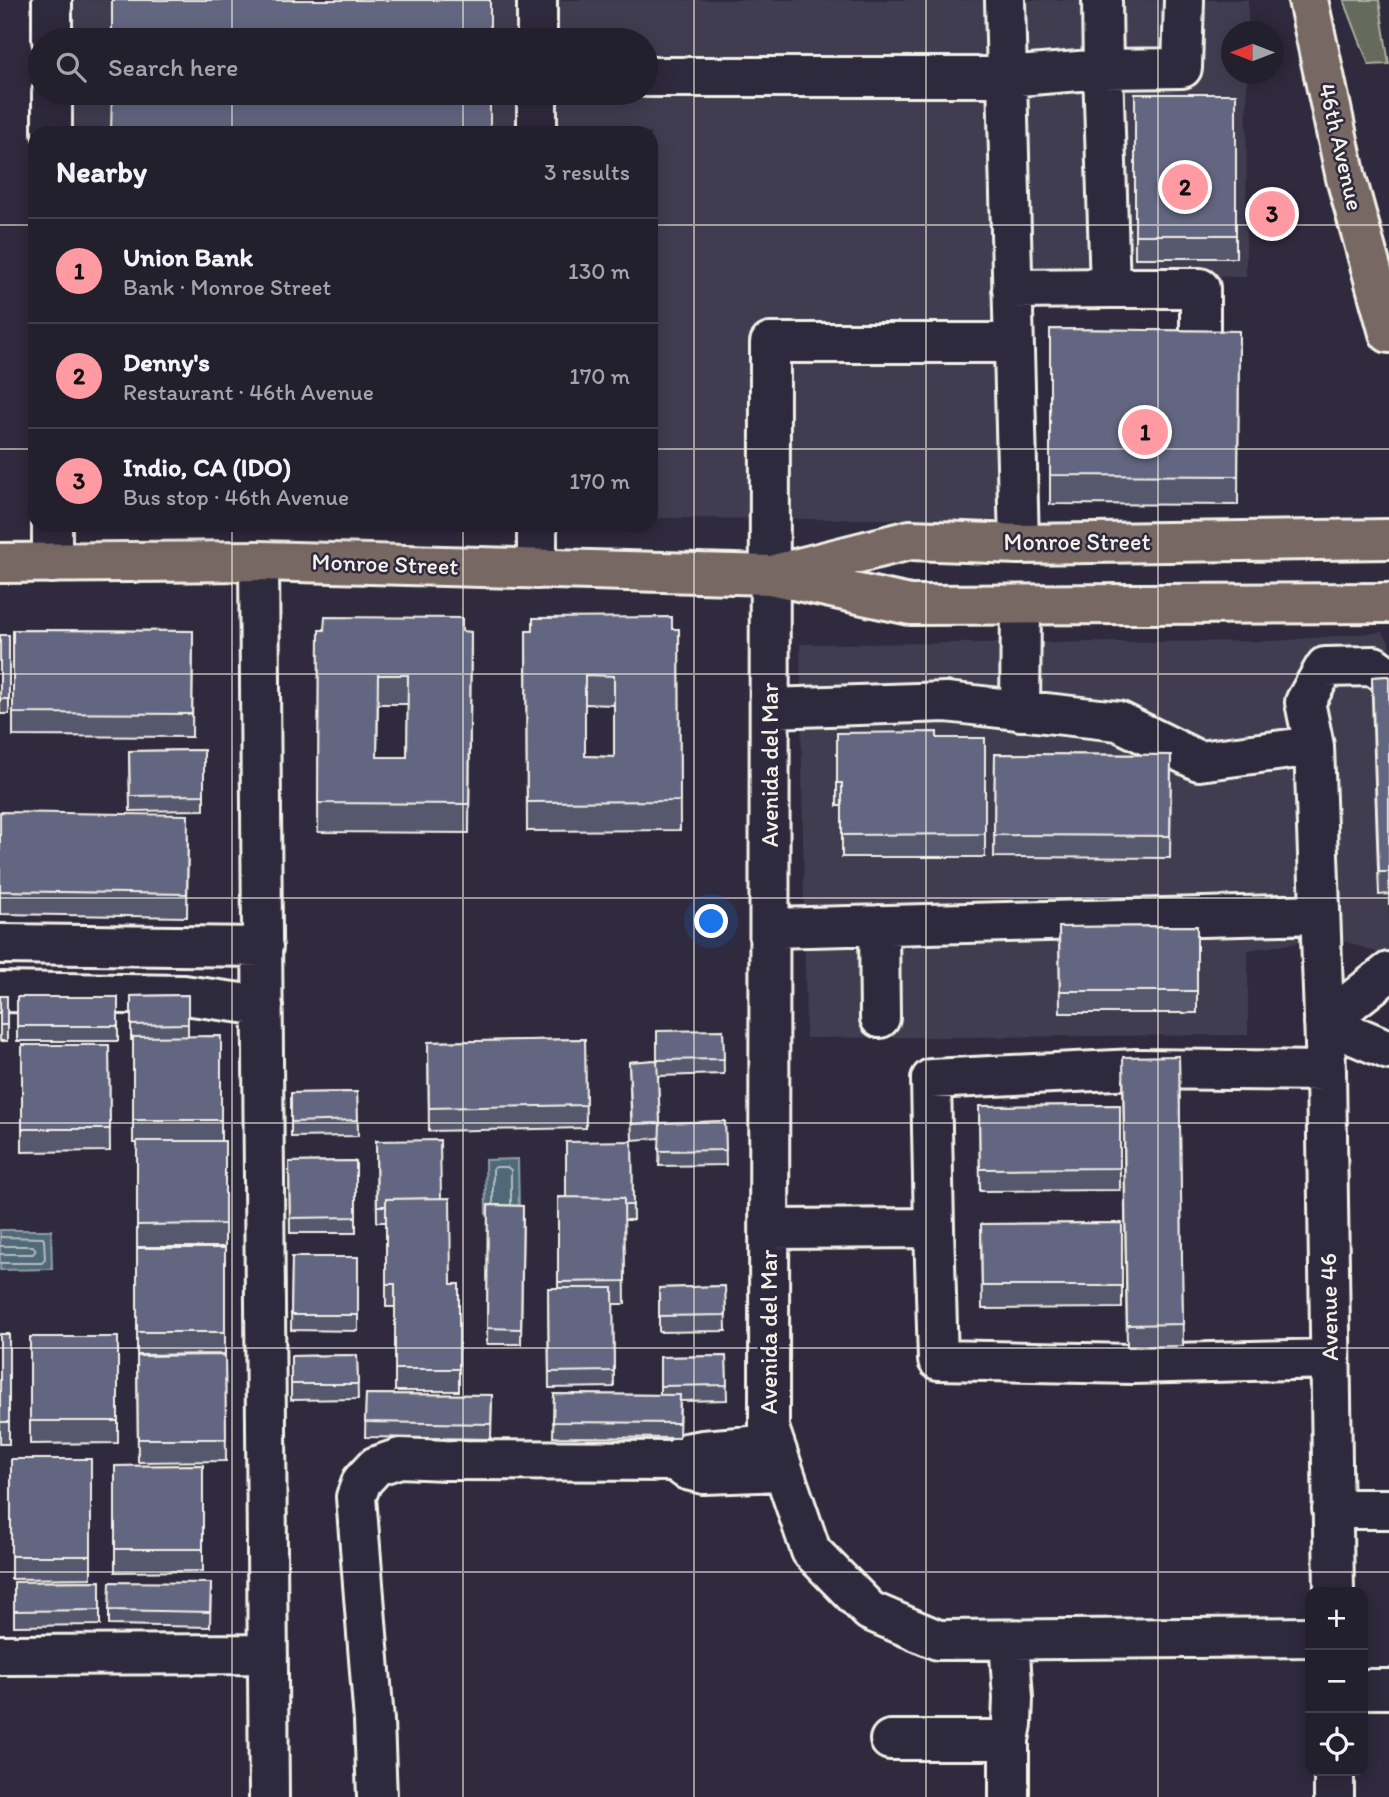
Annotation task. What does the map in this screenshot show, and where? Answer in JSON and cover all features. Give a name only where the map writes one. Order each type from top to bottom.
[{"type":"main road","name":"46th Avenue","points":[[1308,0],[1346,178],[1389,333]]},
{"type":"main road","name":"Monroe Street","points":[[770,575],[910,540],[1019,544],[1389,539]]},
{"type":"main road","name":"Monroe Street","points":[[0,564],[259,561],[770,575],[910,605],[1389,603]]},
{"type":"street","points":[[52,0],[52,28]]},
{"type":"street","points":[[537,0],[537,28]]},
{"type":"street","points":[[1005,0],[1019,544]]},
{"type":"street","points":[[1102,0],[1110,288]]},
{"type":"street","points":[[658,77],[1007,77],[1103,69],[1182,68],[1184,0]]},
{"type":"street","points":[[52,105],[52,126]]},
{"type":"street","points":[[537,105],[537,126]]},
{"type":"street","points":[[1012,289],[1200,288],[1200,334]]},
{"type":"street","name":"Avenida del Mar","points":[[1013,343],[770,343],[769,1428],[811,1551],[870,1611],[938,1640],[1305,1637]]},
{"type":"street","points":[[52,532],[52,563]]},
{"type":"street","points":[[537,532],[537,569]]},
{"type":"street","points":[[259,561],[270,1797]]},
{"type":"street","points":[[1020,711],[1021,605]]},
{"type":"street","name":"Avenue 46","points":[[1334,1587],[1326,1071],[1314,746],[1305,702],[1325,667],[1374,666],[1389,677]]},
{"type":"street","points":[[770,708],[946,702],[1118,721],[1199,761],[1314,746]]},
{"type":"street","points":[[770,928],[1320,915]]},
{"type":"street","points":[[879,925],[880,1018]]},
{"type":"street","points":[[0,944],[263,947]]},
{"type":"street","points":[[1389,972],[1324,1023],[1389,1050]]},
{"type":"street","points":[[0,992],[184,995],[263,1006]]},
{"type":"street","points":[[1326,1071],[1136,1069],[931,1079],[938,1360],[1133,1364],[1330,1359]]},
{"type":"street","points":[[770,1229],[934,1228]]},
{"type":"street","points":[[377,1797],[374,1721],[356,1497],[362,1481],[376,1466],[400,1458],[676,1461],[687,1470],[704,1474],[778,1458]]},
{"type":"street","points":[[1332,1508],[1389,1508]]},
{"type":"street","points":[[999,1640],[1013,1698],[1012,1724],[1000,1740],[1009,1797]]},
{"type":"street","points":[[0,1655],[268,1654]]},
{"type":"street","points":[[1368,1689],[1389,1689]]},
{"type":"street","points":[[890,1740],[1000,1740]]},
{"type":"street","points":[[1334,1776],[1334,1797]]},
{"type":"shaded area","points":[[63,0],[1248,0],[1248,21],[1221,21],[1221,84],[1247,84],[1246,277],[997,273],[998,520],[658,518],[658,126],[64,126],[64,105],[658,105],[658,28],[64,28]]},
{"type":"shaded area","points":[[1382,632],[1389,641],[1389,970],[1384,955],[1335,938],[1248,950],[1248,1035],[806,1038],[800,644],[1275,641]]},
{"type":"green space","points":[[1344,0],[1379,0],[1389,64],[1369,65]]},
{"type":"water","points":[[518,1159],[519,1213],[486,1214],[485,1160]]},
{"type":"water","points":[[0,1230],[51,1230],[52,1269],[0,1270]]},
{"type":"building","points":[[112,0],[490,0],[490,28],[112,28]]},
{"type":"building","points":[[1135,94],[1236,94],[1236,235],[1135,235]]},
{"type":"building","points":[[112,105],[490,105],[490,126],[111,126]]},
{"type":"building","points":[[1050,329],[1239,331],[1238,476],[1050,475]]},
{"type":"building","points":[[325,617],[462,618],[462,631],[471,632],[469,804],[318,803],[319,630],[324,630]],"holes":[[[378,675],[408,675],[407,757],[377,757]]]},
{"type":"building","points":[[672,617],[672,629],[679,629],[680,801],[527,802],[526,631],[533,631],[533,618]],"holes":[[[585,675],[614,676],[614,757],[585,756]]]},
{"type":"building","points":[[13,630],[193,631],[192,714],[13,713]]},
{"type":"building","points":[[0,635],[9,635],[9,699],[0,699]]},
{"type":"building","points":[[1389,676],[1389,872],[1379,872],[1372,677]]},
{"type":"building","points":[[937,732],[937,738],[985,738],[985,834],[842,835],[842,783],[837,783],[837,733]]},
{"type":"building","points":[[204,750],[204,795],[130,796],[129,751]]},
{"type":"building","points":[[995,754],[1171,755],[1170,836],[994,835]]},
{"type":"building","points":[[0,812],[188,815],[187,894],[0,891]]},
{"type":"building","points":[[1197,926],[1197,991],[1060,991],[1059,927]]},
{"type":"building","points":[[188,995],[188,1024],[131,1025],[131,996]]},
{"type":"building","points":[[0,996],[7,996],[7,1025],[0,1025]]},
{"type":"building","points":[[17,997],[118,997],[118,1026],[17,1026]]},
{"type":"building","points":[[723,1030],[724,1059],[657,1060],[657,1031]]},
{"type":"building","points":[[221,1036],[221,1120],[133,1120],[133,1037]]},
{"type":"building","points":[[585,1039],[586,1105],[429,1108],[428,1042]]},
{"type":"building","points":[[22,1045],[109,1045],[110,1129],[22,1129]]},
{"type":"building","points":[[1179,1056],[1183,1324],[1127,1325],[1123,1057]]},
{"type":"building","points":[[657,1060],[660,1123],[632,1124],[629,1062]]},
{"type":"building","points":[[357,1092],[358,1120],[291,1122],[291,1093]]},
{"type":"building","points":[[1120,1105],[1120,1168],[980,1169],[979,1106]]},
{"type":"building","points":[[725,1121],[726,1150],[659,1151],[660,1123]]},
{"type":"building","points":[[440,1140],[441,1198],[386,1199],[386,1206],[377,1206],[376,1141]]},
{"type":"building","points":[[137,1141],[225,1141],[225,1224],[137,1225]]},
{"type":"building","points":[[632,1141],[633,1205],[624,1205],[624,1198],[566,1197],[566,1142]]},
{"type":"building","points":[[356,1161],[356,1217],[290,1218],[289,1162]]},
{"type":"building","points":[[558,1197],[624,1198],[625,1281],[558,1282]]},
{"type":"building","points":[[450,1198],[451,1284],[459,1284],[459,1369],[395,1369],[395,1284],[386,1284],[386,1199]]},
{"type":"building","points":[[488,1205],[523,1206],[521,1329],[487,1328]]},
{"type":"building","points":[[1122,1223],[1122,1286],[982,1286],[981,1224]]},
{"type":"building","points":[[137,1248],[225,1248],[225,1332],[137,1332]]},
{"type":"building","points":[[292,1257],[358,1257],[358,1315],[291,1315]]},
{"type":"building","points":[[725,1286],[726,1315],[659,1316],[659,1288]]},
{"type":"building","points":[[548,1288],[613,1288],[614,1371],[549,1372]]},
{"type":"building","points":[[0,1334],[9,1334],[9,1422],[0,1422]]},
{"type":"building","points":[[30,1337],[118,1337],[118,1421],[30,1421]]},
{"type":"building","points":[[225,1355],[226,1439],[138,1439],[137,1356]]},
{"type":"building","points":[[357,1355],[358,1384],[291,1384],[291,1356]]},
{"type":"building","points":[[726,1356],[727,1385],[660,1386],[660,1357]]},
{"type":"building","points":[[366,1394],[492,1395],[491,1424],[365,1422]]},
{"type":"building","points":[[554,1394],[680,1395],[679,1423],[553,1422]]},
{"type":"building","points":[[11,1459],[91,1459],[91,1556],[11,1556]]},
{"type":"building","points":[[203,1465],[203,1549],[115,1549],[115,1466]]},
{"type":"building","points":[[100,1581],[100,1610],[14,1611],[14,1582]]},
{"type":"building","points":[[110,1582],[211,1583],[210,1612],[109,1610]]},
{"type":"place","name":"Denny's","points":[[1185,187]]},
{"type":"place","name":"Indio, CA (IDO)","points":[[1272,214]]},
{"type":"place","name":"Union Bank","points":[[1145,432]]}]
